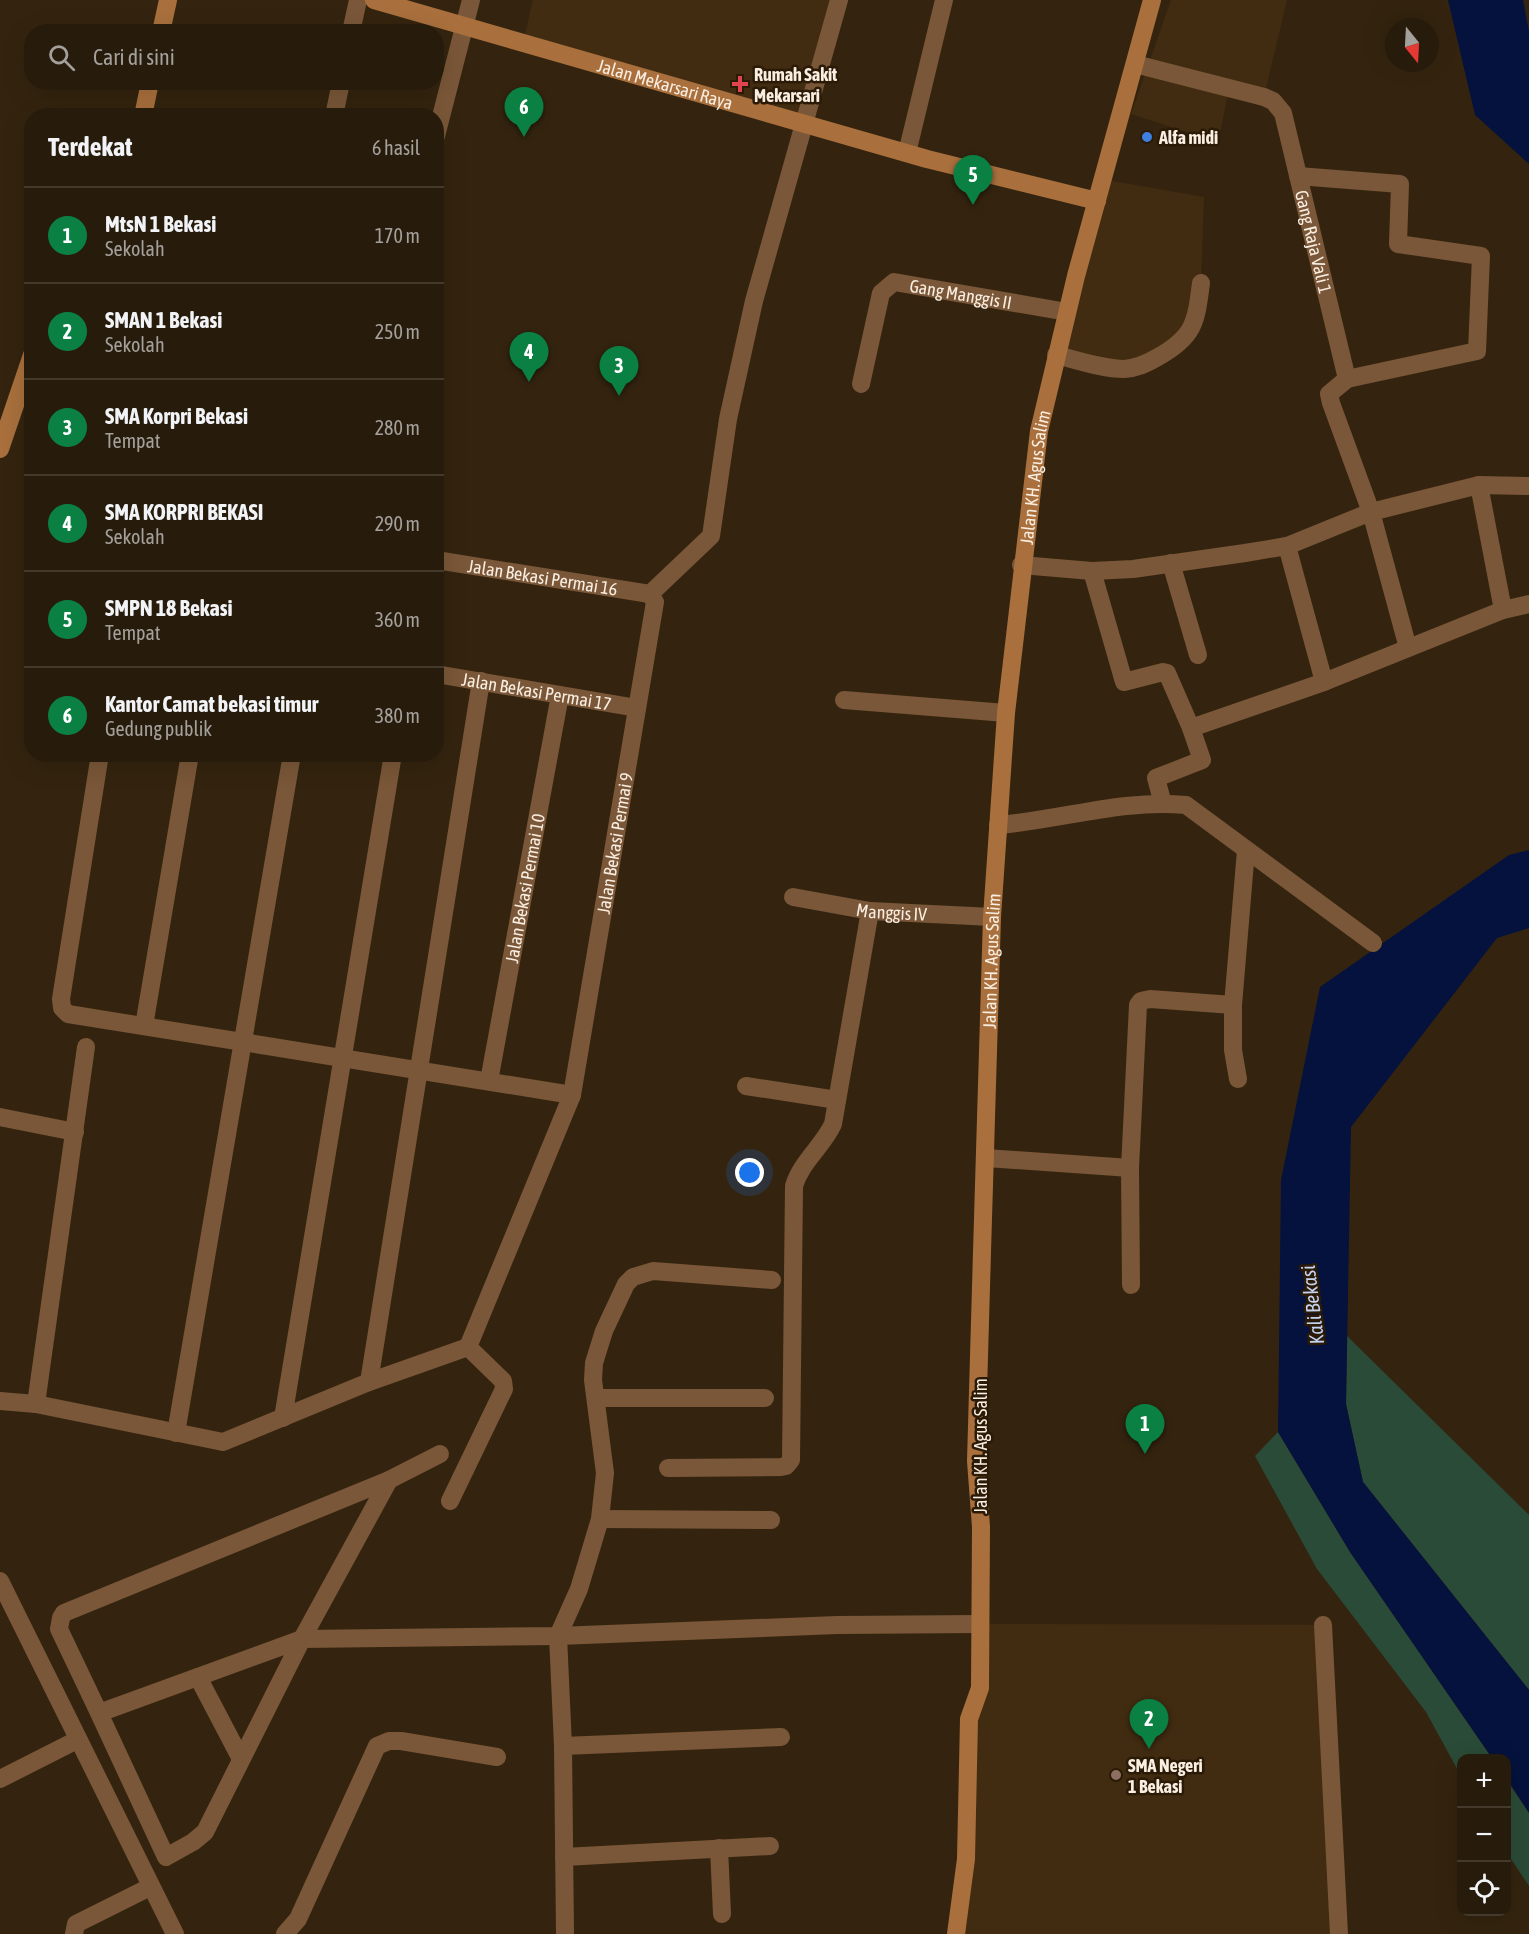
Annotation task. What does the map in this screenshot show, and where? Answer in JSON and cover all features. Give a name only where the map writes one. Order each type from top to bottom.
[{"type":"street","points":[[163,24],[168,0]]},
{"type":"street","points":[[352,24],[357,0]]},
{"type":"street","points":[[443,108],[471,0]]},
{"type":"street","points":[[650,594],[711,536],[728,419],[754,301],[839,0]]},
{"type":"street","points":[[908,153],[944,0]]},
{"type":"street","name":"Jalan KH. Agus Salim","points":[[956,1934],[966,1859],[969,1719],[980,1689],[981,1527],[976,1461],[992,917],[1006,713],[1039,431],[1067,312],[1152,0]]},
{"type":"street","name":"Jalan Mekarsari Raya","points":[[378,1],[908,153],[1097,201]]},
{"type":"street","name":"Gang Raja Vali 1","points":[[1135,64],[1273,101],[1283,113],[1347,379]]},
{"type":"street","points":[[144,108],[148,90]]},
{"type":"street","points":[[336,108],[339,90]]},
{"type":"street","points":[[1298,176],[1400,184],[1398,244],[1481,256],[1477,351],[1347,379],[1329,394],[1371,512],[1408,648]]},
{"type":"street","name":"Gang Manggis II","points":[[861,384],[881,293],[894,282],[1067,312]]},
{"type":"street","points":[[1056,355],[1122,369],[1142,366],[1176,347],[1189,336],[1197,317],[1201,283]]},
{"type":"street","points":[[0,449],[24,378]]},
{"type":"street","points":[[1022,565],[1092,571],[1171,563],[1287,546],[1371,512],[1479,485],[1529,486]]},
{"type":"street","points":[[1479,485],[1503,610]]},
{"type":"street","points":[[1287,546],[1324,682]]},
{"type":"street","name":"Jalan Bekasi Permai 16","points":[[444,561],[650,594]]},
{"type":"street","points":[[1171,563],[1198,655]]},
{"type":"street","points":[[1092,571],[1124,682],[1167,673],[1202,760],[1156,778],[1163,804]]},
{"type":"street","name":"Jalan Bekasi Permai 9","points":[[468,1347],[572,1095],[656,602],[650,594]]},
{"type":"street","points":[[1191,728],[1324,682],[1503,610],[1529,604]]},
{"type":"street","name":"Jalan Bekasi Permai 17","points":[[444,675],[638,708]]},
{"type":"street","points":[[369,1382],[482,681]]},
{"type":"street","name":"Jalan Bekasi Permai 10","points":[[489,1081],[561,695]]},
{"type":"street","points":[[844,700],[1006,713]]},
{"type":"street","points":[[99,762],[61,999],[62,1008],[68,1014],[572,1095]]},
{"type":"street","points":[[144,1026],[189,762]]},
{"type":"street","points":[[176,1433],[291,762]]},
{"type":"street","points":[[283,1418],[392,762]]},
{"type":"street","points":[[998,825],[1103,808],[1163,804],[1192,808],[1373,944]]},
{"type":"street","points":[[1238,1079],[1233,1050],[1233,1005],[1246,850]]},
{"type":"street","name":"Manggis IV","points":[[793,897],[870,911],[992,917]]},
{"type":"street","points":[[668,1468],[781,1467],[790,1463],[794,1186],[804,1166],[828,1135],[837,1100],[870,911]]},
{"type":"street","points":[[1131,1285],[1130,1168],[1138,1005],[1141,1001],[1150,999],[1233,1005]]},
{"type":"street","points":[[36,1404],[86,1047]]},
{"type":"street","points":[[746,1086],[837,1100]]},
{"type":"street","points":[[0,1117],[75,1132]]},
{"type":"street","points":[[986,1158],[1130,1168]]},
{"type":"street","points":[[565,1934],[563,1746],[558,1636],[579,1588],[600,1519],[605,1473],[593,1380],[597,1351],[626,1284],[633,1277],[653,1271],[772,1280]]},
{"type":"street","points":[[1,1406],[36,1404],[223,1442],[369,1382],[468,1347],[504,1385],[450,1502]]},
{"type":"street","points":[[596,1398],[765,1398]]},
{"type":"street","points":[[389,1480],[302,1639],[205,1832],[194,1842],[166,1857],[59,1629],[64,1613],[389,1480],[440,1454]]},
{"type":"street","points":[[600,1519],[771,1520]]},
{"type":"street","points":[[1,1583],[175,1934]]},
{"type":"street","points":[[99,1713],[302,1639],[558,1636],[837,1625],[980,1624]]},
{"type":"street","points":[[1323,1625],[1339,1934]]},
{"type":"street","points":[[198,1677],[242,1759]]},
{"type":"street","points":[[563,1746],[780,1737]]},
{"type":"street","points":[[0,1779],[77,1740]]},
{"type":"street","points":[[285,1934],[298,1919],[377,1746],[389,1741],[401,1741],[497,1757]]},
{"type":"street","points":[[564,1857],[770,1846]]},
{"type":"street","points":[[719,1848],[722,1914]]},
{"type":"street","points":[[74,1934],[76,1924],[150,1887]]},
{"type":"street","points":[[956,1934],[961,1934]]},
{"type":"shaded area","name":"Rumah Sakit Mekarsari","points":[[533,0],[839,0],[805,124],[523,43]]},
{"type":"shaded area","points":[[1171,0],[1287,0],[1264,97],[1229,89],[1218,142],[1131,114]]},
{"type":"shaded area","points":[[1107,180],[1204,197],[1201,283],[1197,317],[1142,366],[1056,355]]},
{"type":"shaded area","points":[[980,1624],[1323,1625],[1338,1934],[961,1934]]},
{"type":"green space","points":[[1347,1336],[1529,1515],[1529,1690],[1363,1482],[1346,1404]]},
{"type":"green space","points":[[1278,1432],[1350,1552],[1489,1754],[1457,1754],[1457,1769],[1426,1712],[1317,1569],[1255,1456]]},
{"type":"green space","points":[[1511,1786],[1529,1813],[1529,1886],[1511,1859]]},
{"type":"water","points":[[1448,0],[1523,0],[1529,32],[1529,164],[1475,115]]},
{"type":"water","name":"Kali Bekasi","points":[[1529,850],[1529,928],[1497,938],[1351,1127],[1346,1404],[1363,1482],[1529,1690],[1529,1813],[1511,1785],[1511,1754],[1489,1754],[1350,1552],[1278,1432],[1281,1180],[1320,987],[1509,855]]},
{"type":"place","name":"Rumah Sakit Mekarsari","points":[[740,84]]},
{"type":"place","name":"Kantor Camat bekasi timur","points":[[524,137]]},
{"type":"place","name":"Alfa midi","points":[[1147,137]]},
{"type":"place","name":"SMPN 18 Bekasi","points":[[973,205]]},
{"type":"place","name":"SMA KORPRI BEKASI","points":[[529,382]]},
{"type":"place","name":"SMA Korpri Bekasi","points":[[619,396]]},
{"type":"place","name":"MtsN 1 Bekasi","points":[[1145,1454]]},
{"type":"place","name":"SMAN 1 Bekasi","points":[[1149,1749]]},
{"type":"place","name":"SMA Negeri 1 Bekasi","points":[[1116,1775]]}]
